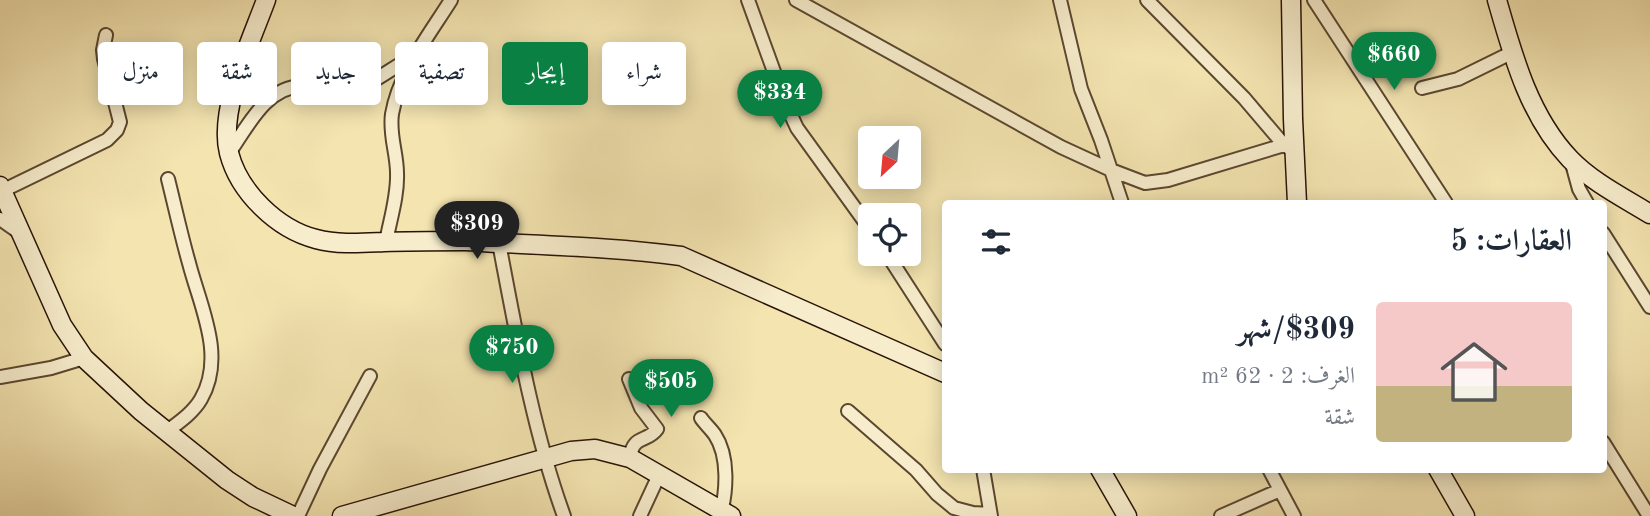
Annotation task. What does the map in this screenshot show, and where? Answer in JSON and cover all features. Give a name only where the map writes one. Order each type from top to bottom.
[{"type":"street","points":[[266,0],[242,63],[232,100],[228,130],[229,153],[250,194],[265,211],[291,229],[316,239],[361,244],[468,241],[637,250],[681,256],[942,372]]},
{"type":"street","points":[[424,42],[451,0]]},
{"type":"street","points":[[748,0],[797,128],[858,213]]},
{"type":"street","points":[[796,0],[1061,147],[1145,183],[1289,148]]},
{"type":"street","points":[[1060,0],[1081,89],[1121,200]]},
{"type":"street","points":[[1147,0],[1244,98],[1289,148]]},
{"type":"street","points":[[1292,0],[1289,148],[1297,200]]},
{"type":"street","points":[[1314,0],[1444,200]]},
{"type":"street","points":[[1497,0],[1523,85],[1537,114],[1571,160],[1650,214]]},
{"type":"street","points":[[106,35],[103,50],[118,108],[120,121],[117,130],[107,141],[1,189],[62,325],[84,358],[166,432],[253,497],[296,516],[370,376]]},
{"type":"street","points":[[1423,88],[1458,79],[1513,52]]},
{"type":"street","points":[[229,153],[271,97],[283,89],[301,86],[359,87],[395,67]]},
{"type":"street","points":[[386,242],[396,191],[397,172],[390,128],[395,103]]},
{"type":"street","points":[[1571,160],[1584,200]]},
{"type":"street","points":[[166,432],[201,400],[209,380],[212,352],[206,319],[168,179]]},
{"type":"street","points":[[0,219],[20,233]]},
{"type":"street","points":[[1607,239],[1650,307]]},
{"type":"street","points":[[499,243],[546,460],[564,516]]},
{"type":"street","points":[[895,266],[942,339]]},
{"type":"street","points":[[0,377],[51,368],[84,358]]},
{"type":"street","points":[[629,379],[641,408],[657,429],[654,434],[640,438],[634,444],[630,458]]},
{"type":"street","points":[[848,411],[916,470],[937,494],[954,508],[991,515],[984,473]]},
{"type":"street","points":[[342,516],[571,451],[595,449],[630,458],[724,514],[722,451],[716,436],[701,418]]},
{"type":"street","points":[[1607,448],[1649,516]]},
{"type":"street","points":[[1102,473],[1128,516]]},
{"type":"street","points":[[1271,473],[1294,516]]},
{"type":"street","points":[[1440,473],[1465,516]]},
{"type":"street","points":[[640,516],[659,475]]},
{"type":"street","points":[[1221,516],[1280,490]]}]
